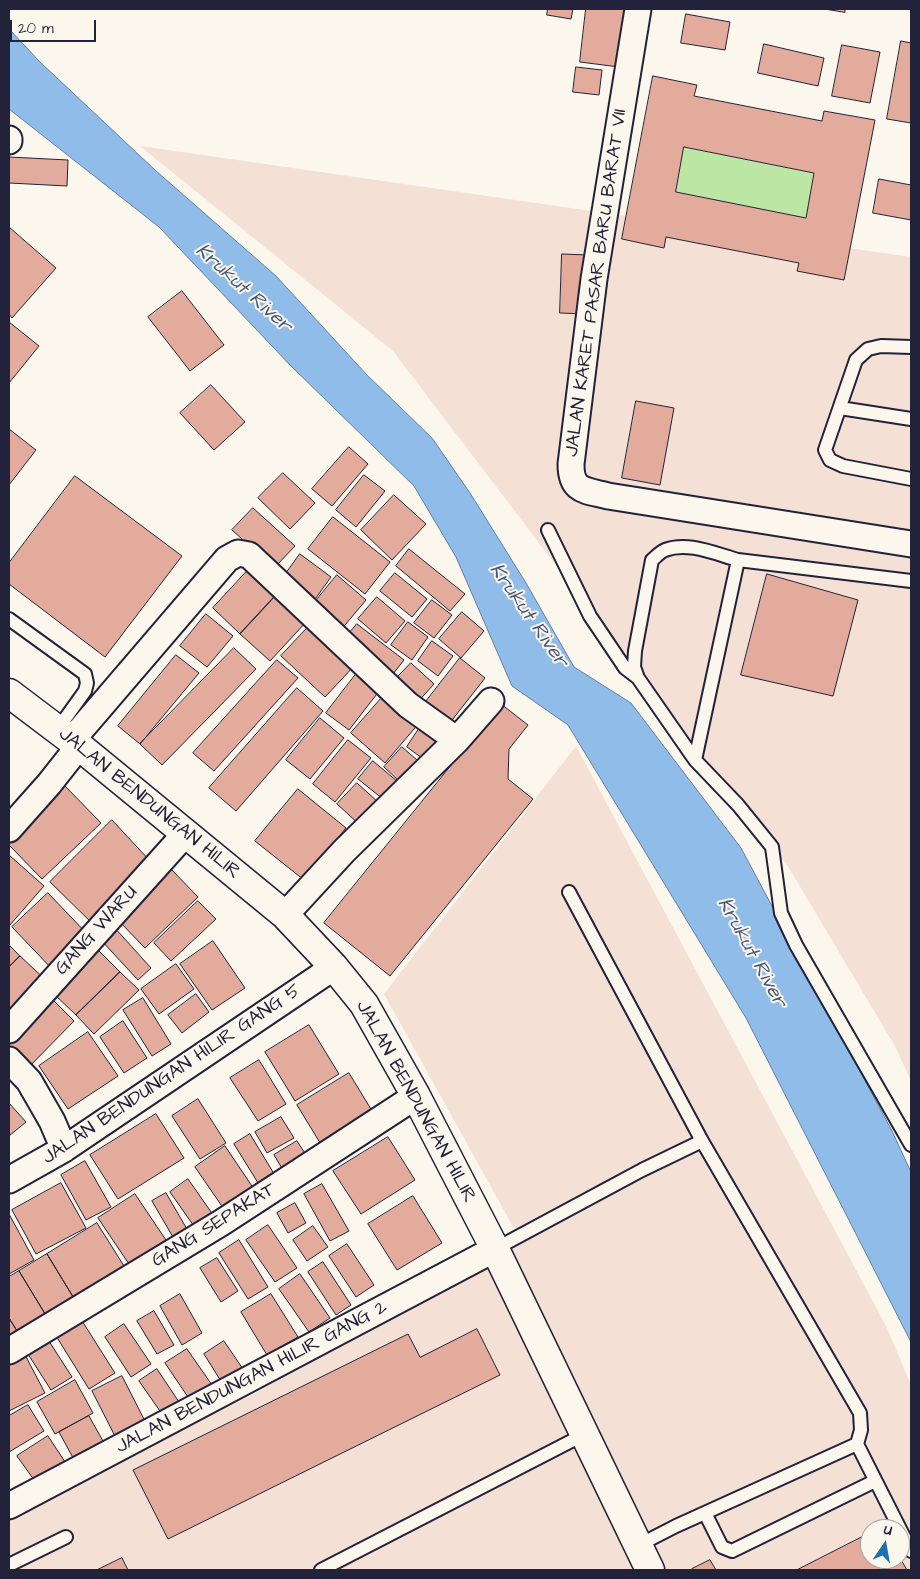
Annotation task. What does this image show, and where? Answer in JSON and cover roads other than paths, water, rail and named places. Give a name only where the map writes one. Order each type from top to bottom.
[{"type":"street","name":"JALAN KARET PASAR BARU BARAT VII","points":[[638,9],[594,278],[571,464],[573,483],[582,489],[608,496],[911,544]]},
{"type":"street","points":[[9,829],[49,784],[69,739],[227,559],[238,553],[248,555],[408,705],[456,740]]},
{"type":"street","name":"JALAN BENDUNGAN HILIR","points":[[9,693],[186,833],[285,915],[334,966],[364,1004],[416,1096],[495,1250],[650,1570]]},
{"type":"street","points":[[285,915],[344,851],[456,740],[491,701]]},
{"type":"street","name":"GANG WARU","points":[[9,1030],[186,833]]},
{"type":"street","name":"JALAN BENDUNGAN HILIR GANG 5","points":[[9,1180],[64,1149],[334,966]]},
{"type":"street","points":[[9,1060],[29,1081],[52,1121],[64,1149]]},
{"type":"street","name":"GANG SEPAKAT","points":[[9,1351],[221,1223],[416,1096]]},
{"type":"street","name":"JALAN BENDUNGAN HILIR GANG 2","points":[[9,1506],[495,1250]]},
{"type":"lane","points":[[911,347],[882,346],[868,349],[856,360],[825,450],[830,460],[843,466],[911,479]]},
{"type":"lane","points":[[840,408],[911,419]]},
{"type":"lane","points":[[548,530],[590,616],[625,668],[638,678]]},
{"type":"lane","points":[[911,581],[738,560],[692,548],[676,548],[664,551],[652,560],[635,651],[634,667],[638,678],[695,760],[738,805],[772,847],[781,913],[796,946],[911,1145]]},
{"type":"lane","points":[[695,760],[738,560]]},
{"type":"lane","points":[[9,619],[85,674],[87,683],[69,739]]},
{"type":"lane","points":[[569,892],[702,1141],[860,1414],[861,1430],[857,1444],[895,1519]]},
{"type":"lane","points":[[495,1250],[642,1170],[702,1141]]},
{"type":"lane","points":[[321,1570],[585,1434]]},
{"type":"lane","points":[[639,1545],[857,1444]]},
{"type":"lane","points":[[705,1514],[722,1547],[732,1551],[875,1481]]},
{"type":"lane","points":[[9,1565],[66,1537]]},
{"type":"water","name":"Krukut River","points":[[9,29],[40,62],[155,170],[276,276],[367,375],[432,438],[470,493],[526,583],[574,667],[631,703],[741,848],[892,1131],[911,1172],[911,1342],[746,1018],[568,725],[512,686],[456,557],[414,486],[291,366],[159,227],[9,109]]}]
